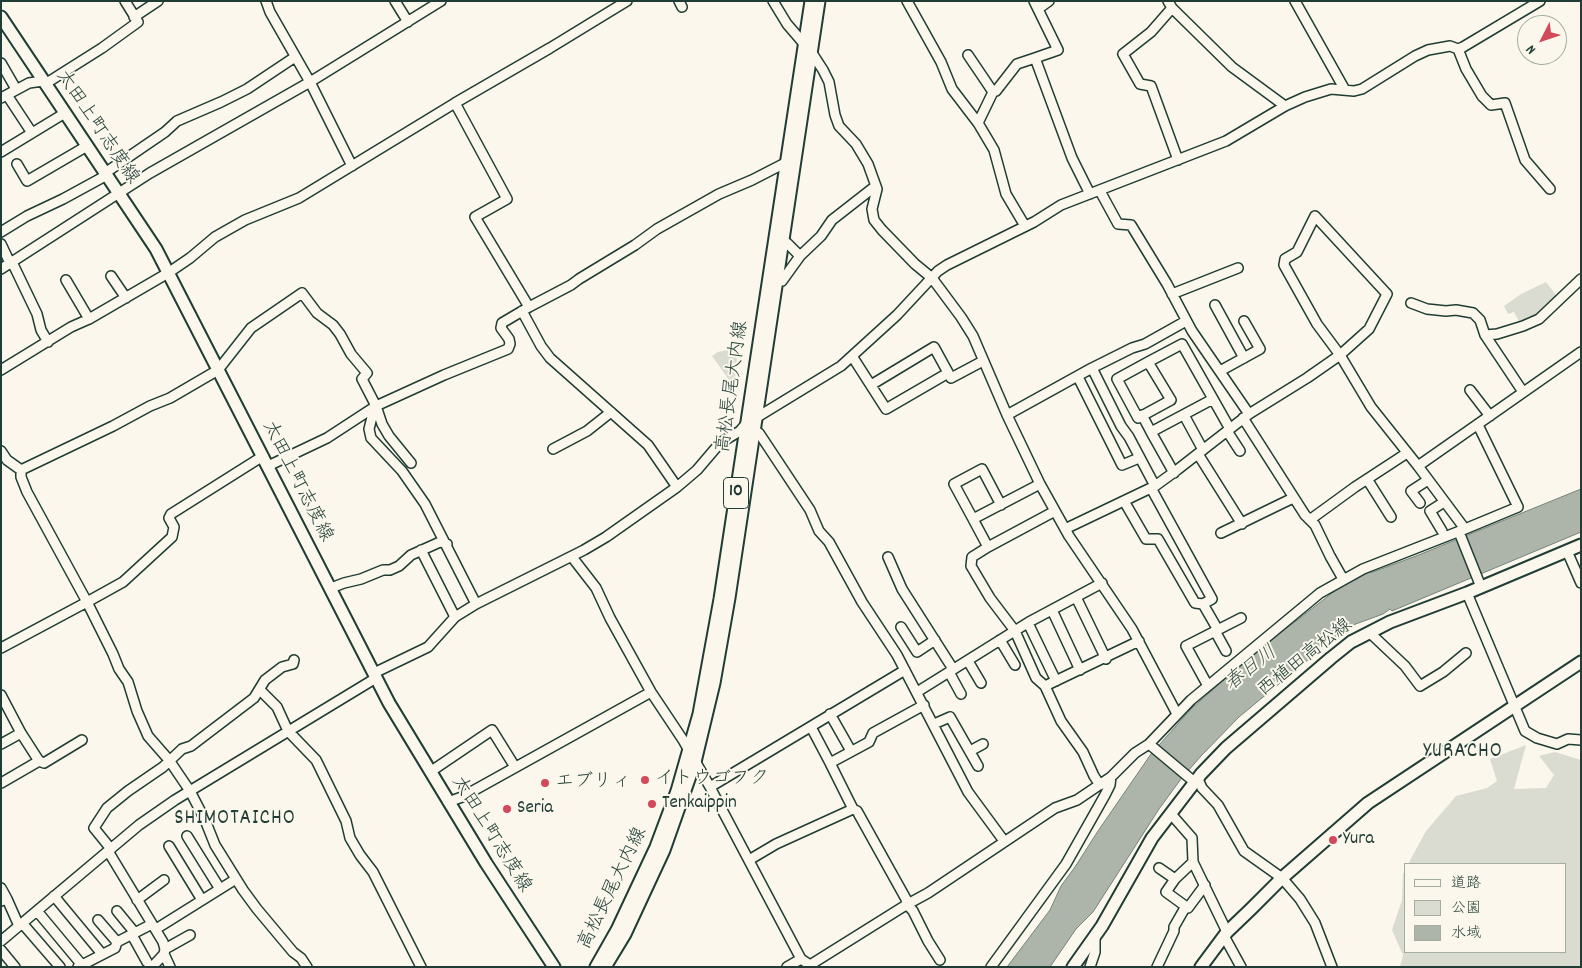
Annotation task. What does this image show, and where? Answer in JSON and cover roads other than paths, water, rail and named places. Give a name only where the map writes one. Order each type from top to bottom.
[{"type":"main road","name":"高松長尾大内線","points":[[752,424],[811,1]]},
{"type":"main road","name":"高松長尾大内線","points":[[605,967],[625,934],[664,850],[696,762],[714,683],[721,617],[783,241],[790,160],[812,53],[819,1]]},
{"type":"main road","name":"太田上町志度線","points":[[1,17],[156,249],[389,703],[448,802],[554,967]]},
{"type":"main road","name":"西植田高松線","points":[[1073,967],[1095,936],[1152,838],[1171,814],[1192,777],[1271,708],[1351,642],[1369,632],[1581,545]]},
{"type":"main road","name":"高松長尾大内線","points":[[596,967],[617,930],[656,846],[678,791],[690,751],[721,617]]},
{"type":"main road","points":[[1201,967],[1226,934],[1282,878],[1368,803],[1581,662]]},
{"type":"street","points":[[32,133],[4,97],[28,83],[44,82],[110,43],[138,22],[125,1]]},
{"type":"street","points":[[134,17],[158,1]]},
{"type":"street","points":[[266,1],[270,12],[310,82],[331,128],[352,166]]},
{"type":"street","points":[[395,1],[408,22]]},
{"type":"street","points":[[1,268],[170,161],[310,82],[441,1]]},
{"type":"street","points":[[1,370],[71,327],[89,319],[168,273],[215,237],[245,220],[299,198],[628,1]]},
{"type":"street","points":[[773,1],[787,24],[812,53],[829,82],[839,126],[856,144],[874,176],[877,188],[872,209],[874,220],[908,258],[932,278],[973,336],[1007,415],[1040,484],[1065,529],[1139,641],[1177,714]]},
{"type":"street","points":[[907,1],[941,62],[952,89],[978,123],[994,150],[1006,194],[1025,226]]},
{"type":"street","points":[[978,123],[993,92],[996,91],[1017,64],[1058,50],[1036,5],[1049,1]]},
{"type":"street","points":[[1295,1],[1345,90]]},
{"type":"street","points":[[1458,49],[1540,1]]},
{"type":"street","points":[[1178,160],[1151,86],[1140,84],[1123,54],[1151,32],[1170,5],[1232,66],[1285,106]]},
{"type":"street","points":[[1,941],[139,825],[375,675],[428,647],[455,617],[476,604],[572,557],[606,537],[697,470],[720,443],[842,366],[897,315],[938,270],[1025,226],[1061,205],[1240,134],[1285,106],[1305,97],[1331,89],[1362,89],[1415,56],[1428,50],[1450,46],[1458,49],[1466,69],[1482,96],[1491,105],[1505,103],[1525,160],[1550,189]]},
{"type":"street","points":[[968,55],[993,92]]},
{"type":"street","points":[[1,232],[106,174],[165,132],[178,120],[247,89],[295,57]]},
{"type":"street","points":[[1035,58],[1072,158],[1090,194]]},
{"type":"street","points":[[1,63],[16,89]]},
{"type":"street","points":[[455,103],[507,199],[475,218],[525,309],[541,346],[550,358],[648,445],[677,486]]},
{"type":"street","points":[[2,151],[65,113]]},
{"type":"street","points":[[17,164],[27,181],[87,146]]},
{"type":"street","points":[[1,648],[123,582],[172,536],[174,527],[169,518],[171,514],[266,461],[327,438],[374,409],[444,375],[508,349],[509,339],[501,326],[525,309],[571,285],[635,246],[657,229],[719,194],[752,180],[790,160]]},
{"type":"street","points":[[776,280],[782,281],[800,256],[821,236],[832,220],[873,188],[877,188]]},
{"type":"street","points":[[1100,190],[1118,224],[1131,225],[1186,321],[1220,371],[1293,498],[1305,515],[1311,519],[1343,578]]},
{"type":"street","points":[[1065,529],[1153,487],[1246,416],[1340,356],[1368,329],[1388,294],[1314,216],[1297,252],[1285,259],[1284,265],[1317,324],[1340,356],[1371,407],[1418,466],[1462,531],[1481,587]]},
{"type":"street","points":[[783,241],[788,243],[800,256]]},
{"type":"street","points":[[1,244],[37,314],[48,342]]},
{"type":"street","points":[[1172,294],[1238,268]]},
{"type":"street","points":[[110,276],[126,298]]},
{"type":"street","points":[[1485,335],[1497,334],[1523,326],[1539,318],[1581,279]]},
{"type":"street","points":[[66,280],[89,319]]},
{"type":"street","points":[[21,470],[170,398],[218,370],[251,328],[302,293],[317,313],[340,334],[351,354],[367,373],[362,379],[374,409],[389,436],[411,462]]},
{"type":"street","points":[[1411,303],[1427,309],[1456,310],[1473,313],[1480,320],[1485,335],[1523,392]]},
{"type":"street","points":[[1215,305],[1244,358]]},
{"type":"street","points":[[1007,415],[1092,368],[1132,348],[1146,344],[1186,321]]},
{"type":"street","points":[[1220,371],[1260,349],[1244,321]]},
{"type":"street","points":[[1148,362],[1170,400],[1138,418],[1117,379],[1148,362],[1182,344],[1240,451]]},
{"type":"street","points":[[871,385],[934,347],[951,378],[983,361]]},
{"type":"street","points":[[1418,466],[1581,352]]},
{"type":"street","points":[[852,356],[886,409],[948,373]]},
{"type":"street","points":[[1092,368],[1212,599],[1203,604],[1195,603],[1158,539],[1146,539],[1124,501]]},
{"type":"street","points":[[1078,377],[1122,465],[1139,458]]},
{"type":"street","points":[[1470,390],[1490,416]]},
{"type":"street","points":[[1151,432],[1213,399]]},
{"type":"street","points":[[374,409],[369,429],[371,438],[402,470],[417,491],[447,544],[476,604]]},
{"type":"street","points":[[554,449],[587,431],[611,412]]},
{"type":"street","points":[[1142,415],[1174,472]]},
{"type":"street","points":[[1184,415],[1200,452],[1242,524]]},
{"type":"street","points":[[752,424],[801,495],[819,531],[829,542],[862,602],[897,655],[968,792],[1004,841]]},
{"type":"street","points":[[572,557],[596,588],[610,618],[651,692],[690,751],[801,959],[811,966],[907,904],[928,893],[1055,808],[1077,800],[1111,777],[1135,753],[1151,745],[1177,714],[1208,686],[1305,604],[1343,578],[1518,507],[1478,425]]},
{"type":"street","points":[[1,451],[7,460],[21,470]]},
{"type":"street","points":[[1311,519],[1407,453]]},
{"type":"street","points":[[988,547],[954,484],[982,469],[1001,505]]},
{"type":"street","points":[[21,470],[21,477],[27,492],[87,602],[119,669],[128,682],[137,711],[148,736],[169,760],[190,791],[215,845],[256,909],[307,967]]},
{"type":"street","points":[[1367,479],[1390,517]]},
{"type":"street","points":[[1420,504],[1409,487],[1428,480]]},
{"type":"street","points":[[973,519],[1040,484]]},
{"type":"street","points":[[1221,533],[1293,498]]},
{"type":"street","points":[[1442,531],[1430,511],[1444,502]]},
{"type":"street","points":[[1055,511],[972,557],[971,566],[990,598],[1015,631],[1036,678],[1045,686],[1061,721],[1083,752],[1100,785]]},
{"type":"street","points":[[331,588],[383,570],[390,570],[399,566],[411,555],[440,542],[447,544]]},
{"type":"street","points":[[421,550],[455,617]]},
{"type":"street","points":[[1568,551],[1581,583]]},
{"type":"street","points":[[888,557],[902,589],[935,640],[961,694]]},
{"type":"street","points":[[917,692],[1028,623],[1102,583]]},
{"type":"street","points":[[1467,593],[1525,730],[1537,738],[1557,744],[1568,739],[1581,740]]},
{"type":"street","points":[[1076,597],[1106,658]]},
{"type":"street","points":[[1203,604],[1226,651]]},
{"type":"street","points":[[1052,610],[1080,670]]},
{"type":"street","points":[[1208,686],[1186,646],[1241,618]]},
{"type":"street","points":[[1028,623],[1056,681]]},
{"type":"street","points":[[901,627],[917,652],[935,640]]},
{"type":"street","points":[[1369,632],[1405,666],[1420,686],[1466,653]]},
{"type":"street","points":[[1000,640],[1015,665]]},
{"type":"street","points":[[1045,686],[1139,641]]},
{"type":"street","points":[[170,967],[164,952],[163,942],[137,900],[110,850],[94,828],[107,808],[163,767],[182,749],[191,746],[254,698],[264,680],[282,668],[293,664],[294,660]]},
{"type":"street","points":[[968,661],[981,683]]},
{"type":"street","points":[[710,788],[905,670]]},
{"type":"street","points":[[260,690],[276,707],[288,731],[320,766],[346,821],[350,838],[372,872],[421,967]]},
{"type":"street","points":[[448,802],[462,797],[651,692]]},
{"type":"street","points":[[1,696],[3,706],[39,761],[44,763],[82,740]]},
{"type":"street","points":[[830,762],[869,742],[873,733],[924,705]]},
{"type":"street","points":[[830,714],[851,751]]},
{"type":"street","points":[[934,724],[950,717],[978,766]]},
{"type":"street","points":[[811,727],[852,808],[857,811],[907,904],[940,960]]},
{"type":"street","points":[[430,772],[492,730],[515,767]]},
{"type":"street","points":[[1,744],[21,733]]},
{"type":"street","points":[[970,751],[983,744]]},
{"type":"street","points":[[1151,745],[1192,777],[1218,805],[1244,851],[1282,878],[1309,910],[1316,923],[1332,967]]},
{"type":"street","points":[[1,783],[39,761]]},
{"type":"street","points":[[991,967],[1066,864],[1105,795],[1110,785],[1111,777]]},
{"type":"street","points":[[749,860],[776,844],[852,808]]},
{"type":"street","points":[[1171,814],[1192,838],[1193,862],[1241,967]]},
{"type":"street","points":[[187,836],[220,889]]},
{"type":"street","points":[[169,846],[202,900]]},
{"type":"street","points":[[1193,862],[1175,879],[1166,892],[1188,908],[1205,885]]},
{"type":"street","points":[[1159,868],[1175,879]]},
{"type":"street","points":[[37,911],[80,966],[115,948],[118,942],[154,927],[236,879]]},
{"type":"street","points":[[137,900],[164,880]]},
{"type":"street","points":[[1,888],[4,900],[21,925],[60,967]]},
{"type":"street","points":[[54,896],[102,954]]},
{"type":"street","points":[[1157,967],[1174,931],[1174,927],[1186,906]]},
{"type":"street","points":[[117,911],[134,934],[150,964],[190,935]]},
{"type":"street","points":[[98,920],[118,942]]},
{"type":"street","points":[[1090,967],[1096,952],[1095,936]]},
{"type":"street","points":[[1,950],[15,967]]},
{"type":"street","points":[[787,967],[801,959]]},
{"type":"water","name":"春日川","points":[[1581,489],[1581,532],[1392,611],[1390,609],[1383,614],[1353,625],[1344,630],[1239,717],[1181,779],[1159,809],[1093,912],[1076,929],[1050,967],[1007,967],[1050,910],[1061,886],[1151,754],[1192,708],[1252,655],[1345,583],[1364,573],[1373,572],[1416,556]]},
{"type":"place","name":"イトウゴフク","points":[[645,780]]},
{"type":"place","name":"エブリィ","points":[[545,783]]},
{"type":"place","name":"Tenkaippin","points":[[652,804]]},
{"type":"place","name":"Seria","points":[[507,809]]},
{"type":"place","name":"Yura","points":[[1333,840]]},
{"type":"district","name":"YURACHO","points":[[1463,753]]},
{"type":"district","name":"SHIMOTAICHO","points":[[235,820]]}]
